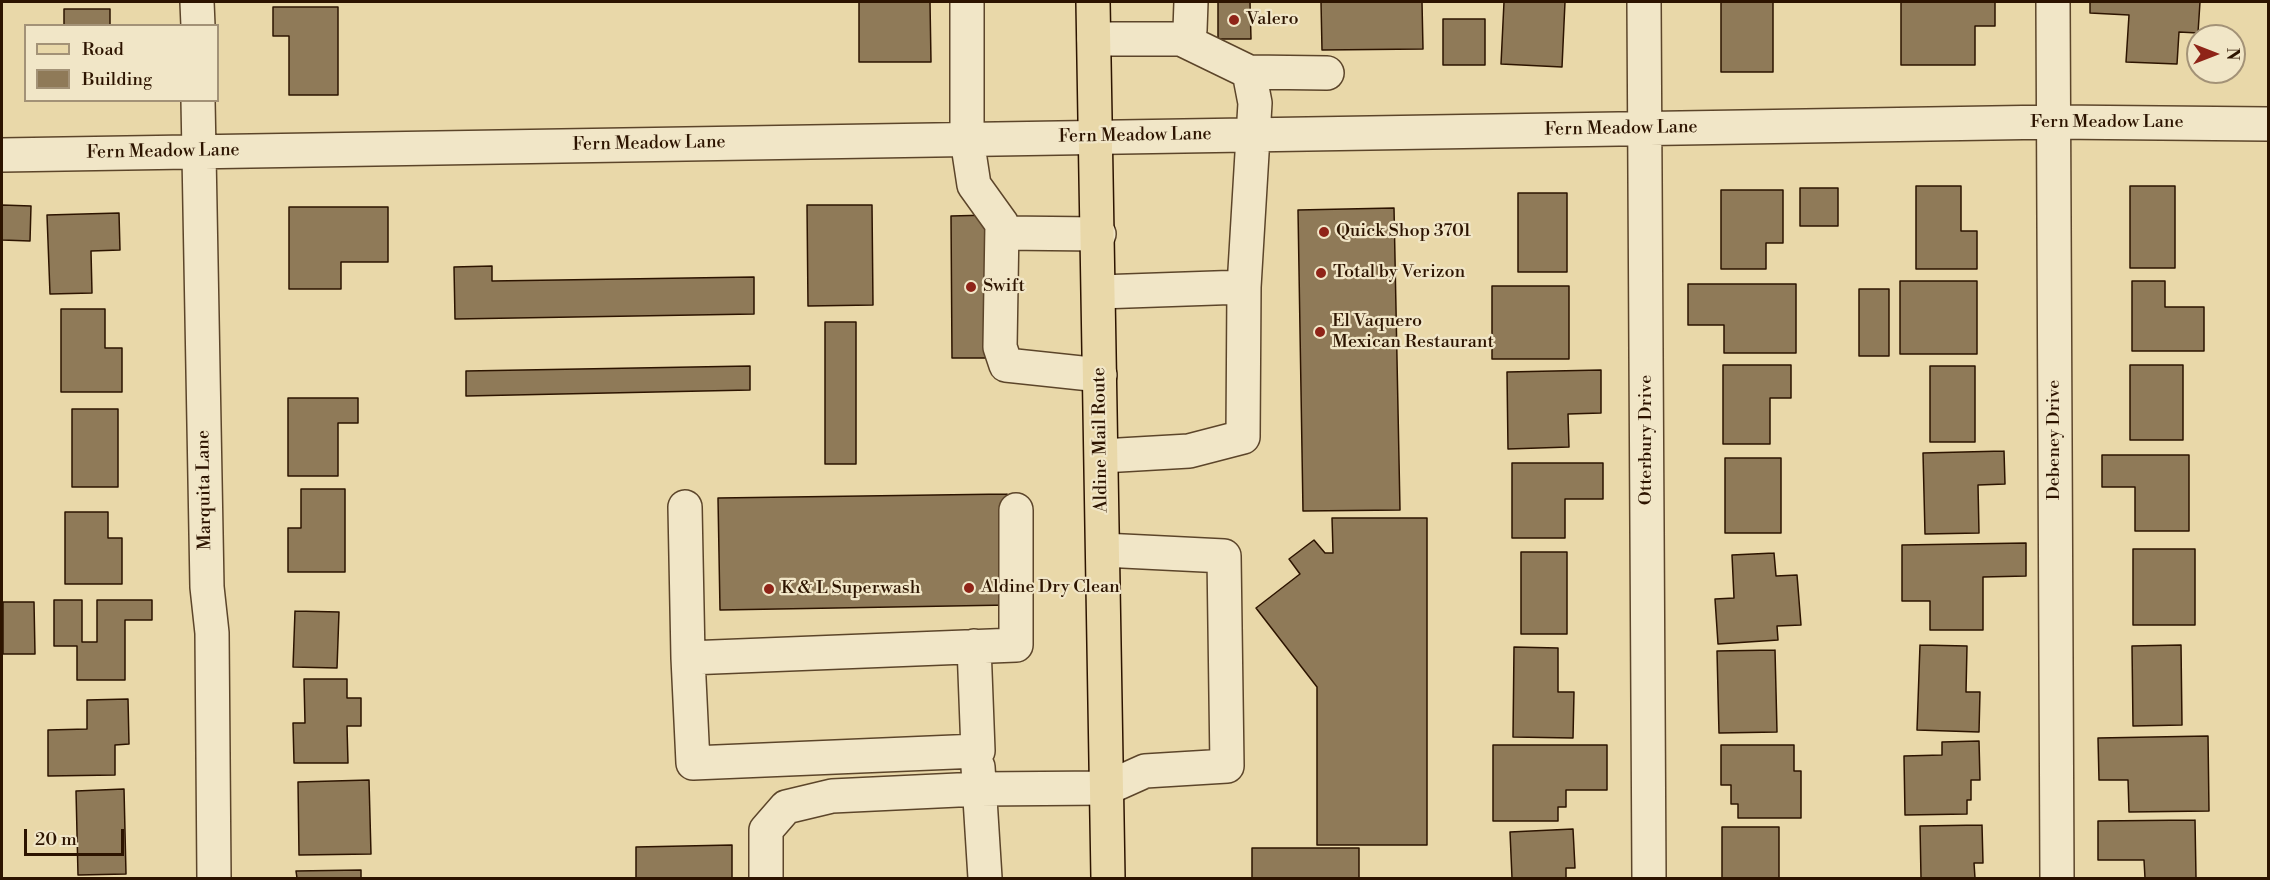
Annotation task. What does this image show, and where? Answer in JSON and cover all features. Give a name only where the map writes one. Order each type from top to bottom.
[{"type":"main road","name":"Aldine Mail Route","points":[[1093,2],[1099,234],[1108,879]]},
{"type":"street","points":[[197,2],[198,24]]},
{"type":"street","points":[[967,2],[967,139],[974,184],[1002,224],[1000,348],[1006,365],[1100,375]]},
{"type":"street","points":[[1181,39],[1190,30],[1191,2]]},
{"type":"street","name":"Otterbury Drive","points":[[1644,2],[1648,879]]},
{"type":"street","name":"Debeney Drive","points":[[2053,2],[2057,879]]},
{"type":"street","points":[[1094,39],[1181,39],[1249,72],[1328,73]]},
{"type":"street","points":[[1102,456],[1189,451],[1243,437],[1244,287],[1251,134],[1255,103],[1249,72]]},
{"type":"street","name":"Marquita Lane","points":[[198,102],[207,587],[212,633],[214,879]]},
{"type":"street","name":"Fern Meadow Lane","points":[[2,155],[2054,122],[2268,124]]},
{"type":"street","points":[[1002,233],[1099,234]]},
{"type":"street","points":[[1099,292],[1244,287]]},
{"type":"street","points":[[685,507],[693,763],[978,751]]},
{"type":"street","points":[[688,658],[1016,645],[1016,510]]},
{"type":"street","points":[[766,879],[766,830],[786,807],[832,796],[979,789],[1107,788],[1145,771],[1227,766],[1224,556],[1103,550]]},
{"type":"street","points":[[974,646],[985,879]]},
{"type":"building","points":[[859,2],[930,2],[931,62],[859,62]]},
{"type":"building","name":"Valero","points":[[1218,2],[1250,2],[1251,39],[1218,39]]},
{"type":"building","points":[[1321,2],[1422,2],[1423,49],[1322,50]]},
{"type":"building","points":[[1504,2],[1565,2],[1562,67],[1501,64]]},
{"type":"building","points":[[1721,2],[1773,2],[1773,72],[1721,72]]},
{"type":"building","points":[[1901,2],[1995,2],[1995,26],[1975,26],[1975,65],[1901,65]]},
{"type":"building","points":[[2090,2],[2200,2],[2199,24],[2186,24],[2186,32],[2179,32],[2177,64],[2126,62],[2129,15],[2090,13]]},
{"type":"building","points":[[273,7],[338,7],[338,95],[289,95],[289,36],[273,36]]},
{"type":"building","points":[[64,9],[110,9],[110,24],[64,24]]},
{"type":"building","points":[[1443,19],[1485,19],[1485,65],[1443,65]]},
{"type":"building","points":[[1916,186],[1961,186],[1961,231],[1977,231],[1977,269],[1916,269]]},
{"type":"building","points":[[2130,186],[2175,186],[2175,268],[2130,268]]},
{"type":"building","points":[[1800,188],[1838,188],[1838,226],[1800,226]]},
{"type":"building","points":[[1721,190],[1783,190],[1783,243],[1766,243],[1766,269],[1721,269]]},
{"type":"building","points":[[1518,193],[1567,193],[1567,272],[1518,272]]},
{"type":"building","points":[[2,205],[31,206],[30,241],[2,240]]},
{"type":"building","points":[[807,205],[872,205],[873,305],[808,306]]},
{"type":"building","points":[[289,207],[388,207],[388,262],[341,262],[341,289],[289,289]]},
{"type":"building","points":[[1394,208],[1400,510],[1303,511],[1298,210]]},
{"type":"building","points":[[119,213],[120,250],[91,251],[92,293],[50,294],[47,215]]},
{"type":"building","points":[[990,215],[991,358],[952,358],[951,216]]},
{"type":"building","points":[[492,266],[492,281],[754,277],[754,314],[455,319],[454,267]]},
{"type":"building","points":[[1900,281],[1977,281],[1977,354],[1900,354]]},
{"type":"building","points":[[2132,281],[2165,281],[2165,307],[2204,307],[2204,351],[2132,351]]},
{"type":"building","points":[[1688,284],[1796,284],[1796,353],[1724,353],[1724,325],[1688,325]]},
{"type":"building","points":[[1492,286],[1569,286],[1569,359],[1492,359]]},
{"type":"building","points":[[1859,289],[1889,289],[1889,356],[1859,356]]},
{"type":"building","points":[[61,309],[105,309],[105,348],[122,348],[122,392],[61,392]]},
{"type":"building","points":[[825,322],[856,322],[856,464],[825,464]]},
{"type":"building","points":[[1723,365],[1791,365],[1791,398],[1770,398],[1770,444],[1723,444]]},
{"type":"building","points":[[2130,365],[2183,365],[2183,440],[2130,440]]},
{"type":"building","points":[[750,366],[750,390],[466,396],[466,371]]},
{"type":"building","points":[[1930,366],[1975,366],[1975,442],[1930,442]]},
{"type":"building","points":[[1601,370],[1601,413],[1568,414],[1569,447],[1508,449],[1507,372]]},
{"type":"building","points":[[288,398],[358,398],[358,423],[338,423],[338,476],[288,476]]},
{"type":"building","points":[[72,409],[118,409],[118,487],[72,487]]},
{"type":"building","points":[[2004,451],[2005,484],[1978,485],[1979,533],[1925,534],[1923,453]]},
{"type":"building","points":[[2102,455],[2189,455],[2189,531],[2135,531],[2135,487],[2102,487]]},
{"type":"building","points":[[1725,458],[1781,458],[1781,533],[1725,533]]},
{"type":"building","points":[[1512,463],[1603,463],[1603,499],[1565,499],[1565,538],[1512,538]]},
{"type":"building","points":[[301,489],[345,489],[345,572],[288,572],[288,528],[301,528]]},
{"type":"building","points":[[1007,494],[1009,605],[720,610],[718,498]]},
{"type":"building","points":[[65,512],[108,512],[108,538],[122,538],[122,584],[65,584]]},
{"type":"building","points":[[1332,518],[1427,518],[1427,845],[1317,845],[1317,687],[1256,608],[1300,574],[1289,559],[1314,540],[1325,553],[1333,553]]},
{"type":"building","points":[[2026,543],[2026,576],[1983,577],[1983,630],[1930,630],[1930,601],[1902,601],[1902,545]]},
{"type":"building","points":[[2133,549],[2195,549],[2195,625],[2133,625]]},
{"type":"building","points":[[1521,552],[1567,552],[1567,634],[1521,634]]},
{"type":"building","points":[[1774,553],[1776,576],[1797,575],[1801,625],[1777,626],[1778,640],[1718,644],[1715,599],[1734,598],[1732,555]]},
{"type":"building","points":[[54,600],[82,600],[82,642],[97,642],[97,600],[152,600],[152,620],[125,620],[125,680],[77,680],[77,646],[54,646]]},
{"type":"building","points":[[3,602],[34,602],[35,654],[3,654]]},
{"type":"building","points":[[295,611],[339,612],[337,668],[293,667]]},
{"type":"building","points":[[1920,645],[1967,646],[1966,692],[1980,692],[1979,732],[1917,730]]},
{"type":"building","points":[[2181,645],[2182,725],[2133,726],[2132,646]]},
{"type":"building","points":[[1514,647],[1558,648],[1558,692],[1574,692],[1573,738],[1513,737]]},
{"type":"building","points":[[1775,650],[1777,732],[1719,733],[1717,651]]},
{"type":"building","points":[[304,679],[347,679],[347,698],[361,698],[361,726],[347,726],[348,763],[294,763],[293,723],[305,723]]},
{"type":"building","points":[[128,699],[129,744],[115,745],[115,775],[48,776],[48,730],[87,729],[87,700]]},
{"type":"building","points":[[2208,736],[2209,811],[2129,812],[2128,780],[2099,780],[2098,738]]},
{"type":"building","points":[[1979,741],[1980,780],[1971,780],[1971,800],[1967,800],[1967,814],[1905,815],[1904,756],[1942,755],[1942,742]]},
{"type":"building","points":[[1493,745],[1607,745],[1607,790],[1566,790],[1566,807],[1558,807],[1558,821],[1493,821]]},
{"type":"building","points":[[1721,745],[1794,745],[1794,771],[1801,771],[1801,818],[1738,818],[1738,804],[1731,804],[1731,785],[1721,785]]},
{"type":"building","points":[[369,780],[371,854],[299,855],[298,782]]},
{"type":"building","points":[[124,789],[126,874],[78,875],[76,791]]},
{"type":"building","points":[[2195,820],[2196,878],[2145,878],[2144,860],[2098,860],[2098,821]]},
{"type":"building","points":[[1982,825],[1983,863],[1974,863],[1975,878],[1921,878],[1920,826]]},
{"type":"building","points":[[1722,827],[1779,827],[1779,878],[1722,878]]},
{"type":"building","points":[[1573,829],[1575,868],[1566,868],[1566,878],[1512,878],[1510,832]]},
{"type":"building","points":[[732,845],[732,878],[636,878],[636,847]]},
{"type":"building","points":[[1252,848],[1359,848],[1359,878],[1252,878]]},
{"type":"building","points":[[361,870],[361,878],[297,878],[296,871]]},
{"type":"place","name":"Valero","points":[[1234,20]]},
{"type":"place","name":"Quick Shop 3701","points":[[1324,232]]},
{"type":"place","name":"Total by Verizon","points":[[1321,273]]},
{"type":"place","name":"Swift","points":[[971,287]]},
{"type":"place","name":"El Vaquero Mexican Restaurant","points":[[1320,332]]},
{"type":"place","name":"Aldine Dry Clean","points":[[969,588]]},
{"type":"place","name":"K & L Superwash","points":[[769,589]]}]
